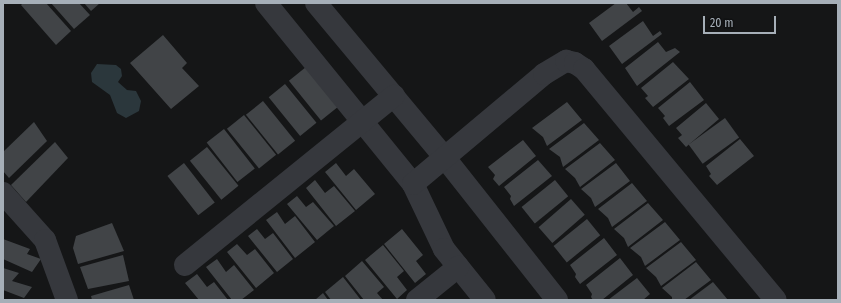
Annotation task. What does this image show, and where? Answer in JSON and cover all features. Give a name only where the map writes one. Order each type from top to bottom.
[{"type":"street","points":[[266,3],[364,121],[413,184],[444,250],[484,300]]},
{"type":"street","points":[[316,3],[445,158],[557,300]]},
{"type":"street","points":[[413,184],[552,68],[566,61],[584,69],[776,300]]},
{"type":"street","points":[[185,265],[394,96]]},
{"type":"street","points":[[3,193],[45,240],[67,300]]},
{"type":"street","points":[[417,300],[458,267]]},
{"type":"street","points":[[49,300],[58,273]]},
{"type":"shaded area","points":[[97,64],[116,65],[121,69],[122,76],[118,82],[127,90],[136,91],[141,101],[139,111],[126,118],[117,113],[110,95],[92,82],[91,73]]},
{"type":"building","points":[[23,3],[46,3],[71,31],[56,45],[21,5]]},
{"type":"building","points":[[51,3],[79,3],[90,15],[74,29]]},
{"type":"building","points":[[84,3],[100,3],[91,11]]},
{"type":"building","points":[[616,3],[626,3],[633,12],[639,7],[642,11],[602,41],[589,23]]},
{"type":"building","points":[[643,21],[653,36],[660,31],[662,34],[622,64],[609,46]]},
{"type":"building","points":[[163,35],[187,63],[182,68],[199,86],[171,109],[130,63]]},
{"type":"building","points":[[658,42],[666,52],[675,48],[680,52],[637,86],[625,68]]},
{"type":"building","points":[[673,62],[689,79],[653,107],[645,98],[648,96],[641,88]]},
{"type":"building","points":[[306,67],[338,107],[321,120],[289,81]]},
{"type":"building","points":[[690,82],[704,100],[669,126],[663,118],[665,116],[658,108]]},
{"type":"building","points":[[285,84],[316,123],[300,136],[269,97]]},
{"type":"building","points":[[263,101],[295,141],[278,154],[246,115]]},
{"type":"building","points":[[567,102],[582,120],[547,146],[543,137],[532,128]]},
{"type":"building","points":[[706,103],[719,119],[686,147],[678,138],[682,135],[676,128]]},
{"type":"building","points":[[244,115],[276,155],[259,168],[227,129]]},
{"type":"building","points":[[725,118],[739,137],[703,164],[689,144]]},
{"type":"building","points":[[34,122],[47,141],[9,178],[3,171],[3,152]]},
{"type":"building","points":[[584,123],[599,140],[563,167],[560,157],[549,149]]},
{"type":"building","points":[[224,129],[255,168],[237,182],[207,143]]},
{"type":"building","points":[[740,139],[754,156],[717,185],[709,176],[711,174],[706,166]]},
{"type":"building","points":[[523,140],[536,156],[499,186],[493,179],[495,175],[488,167]]},
{"type":"building","points":[[55,142],[68,158],[26,202],[11,185]]},
{"type":"building","points":[[600,143],[615,160],[580,187],[575,178],[565,169]]},
{"type":"building","points":[[207,147],[238,186],[221,200],[190,161]]},
{"type":"building","points":[[538,160],[552,176],[514,206],[510,199],[511,196],[504,187]]},
{"type":"building","points":[[184,163],[215,202],[198,215],[167,176]]},
{"type":"building","points":[[336,163],[346,176],[354,169],[375,194],[356,210],[325,172]]},
{"type":"building","points":[[616,163],[630,181],[595,207],[591,198],[581,189]]},
{"type":"building","points":[[315,180],[325,193],[334,186],[355,211],[336,226],[306,188]]},
{"type":"building","points":[[555,180],[568,196],[535,223],[522,207]]},
{"type":"building","points":[[632,183],[647,201],[612,227],[608,218],[598,209]]},
{"type":"building","points":[[297,196],[306,207],[313,202],[334,226],[317,240],[287,204]]},
{"type":"building","points":[[571,199],[585,215],[552,243],[539,227]]},
{"type":"building","points":[[648,203],[663,220],[628,247],[624,238],[614,229]]},
{"type":"building","points":[[277,212],[285,224],[295,216],[315,242],[295,258],[266,220]]},
{"type":"building","points":[[587,219],[600,235],[567,262],[554,246]]},
{"type":"building","points":[[665,222],[680,240],[645,266],[641,257],[630,248]]},
{"type":"building","points":[[112,223],[124,251],[78,264],[73,248],[76,236]]},
{"type":"building","points":[[257,229],[265,239],[273,233],[293,259],[277,272],[248,236]]},
{"type":"building","points":[[402,229],[423,255],[416,261],[426,274],[415,283],[384,244]]},
{"type":"building","points":[[604,238],[617,255],[580,284],[570,265]]},
{"type":"building","points":[[3,239],[30,249],[27,254],[41,259],[32,272],[3,259]]},
{"type":"building","points":[[681,242],[696,260],[661,286],[656,277],[646,268]]},
{"type":"building","points":[[237,244],[247,255],[255,249],[274,273],[256,288],[227,252]]},
{"type":"building","points":[[383,245],[404,271],[397,277],[407,290],[397,299],[365,260]]},
{"type":"building","points":[[123,255],[129,281],[88,289],[80,267]]},
{"type":"building","points":[[620,258],[633,275],[602,300],[593,300],[591,297],[592,294],[586,285]]},
{"type":"building","points":[[217,259],[226,272],[234,265],[254,290],[241,300],[232,300],[206,267]]},
{"type":"building","points":[[362,261],[384,287],[377,293],[383,300],[364,300],[345,276]]},
{"type":"building","points":[[696,262],[711,280],[684,300],[672,300],[672,297],[662,288]]},
{"type":"building","points":[[3,268],[19,273],[12,281],[32,287],[24,298],[3,290]]},
{"type":"building","points":[[197,274],[207,287],[214,282],[228,300],[199,300],[185,283]]},
{"type":"building","points":[[343,277],[361,300],[331,300],[325,292]]},
{"type":"building","points":[[637,278],[650,294],[643,300],[608,300]]},
{"type":"building","points":[[713,282],[728,300],[689,300]]},
{"type":"building","points":[[129,285],[134,300],[92,300],[91,296]]},
{"type":"building","points":[[323,293],[328,300],[315,300]]}]
